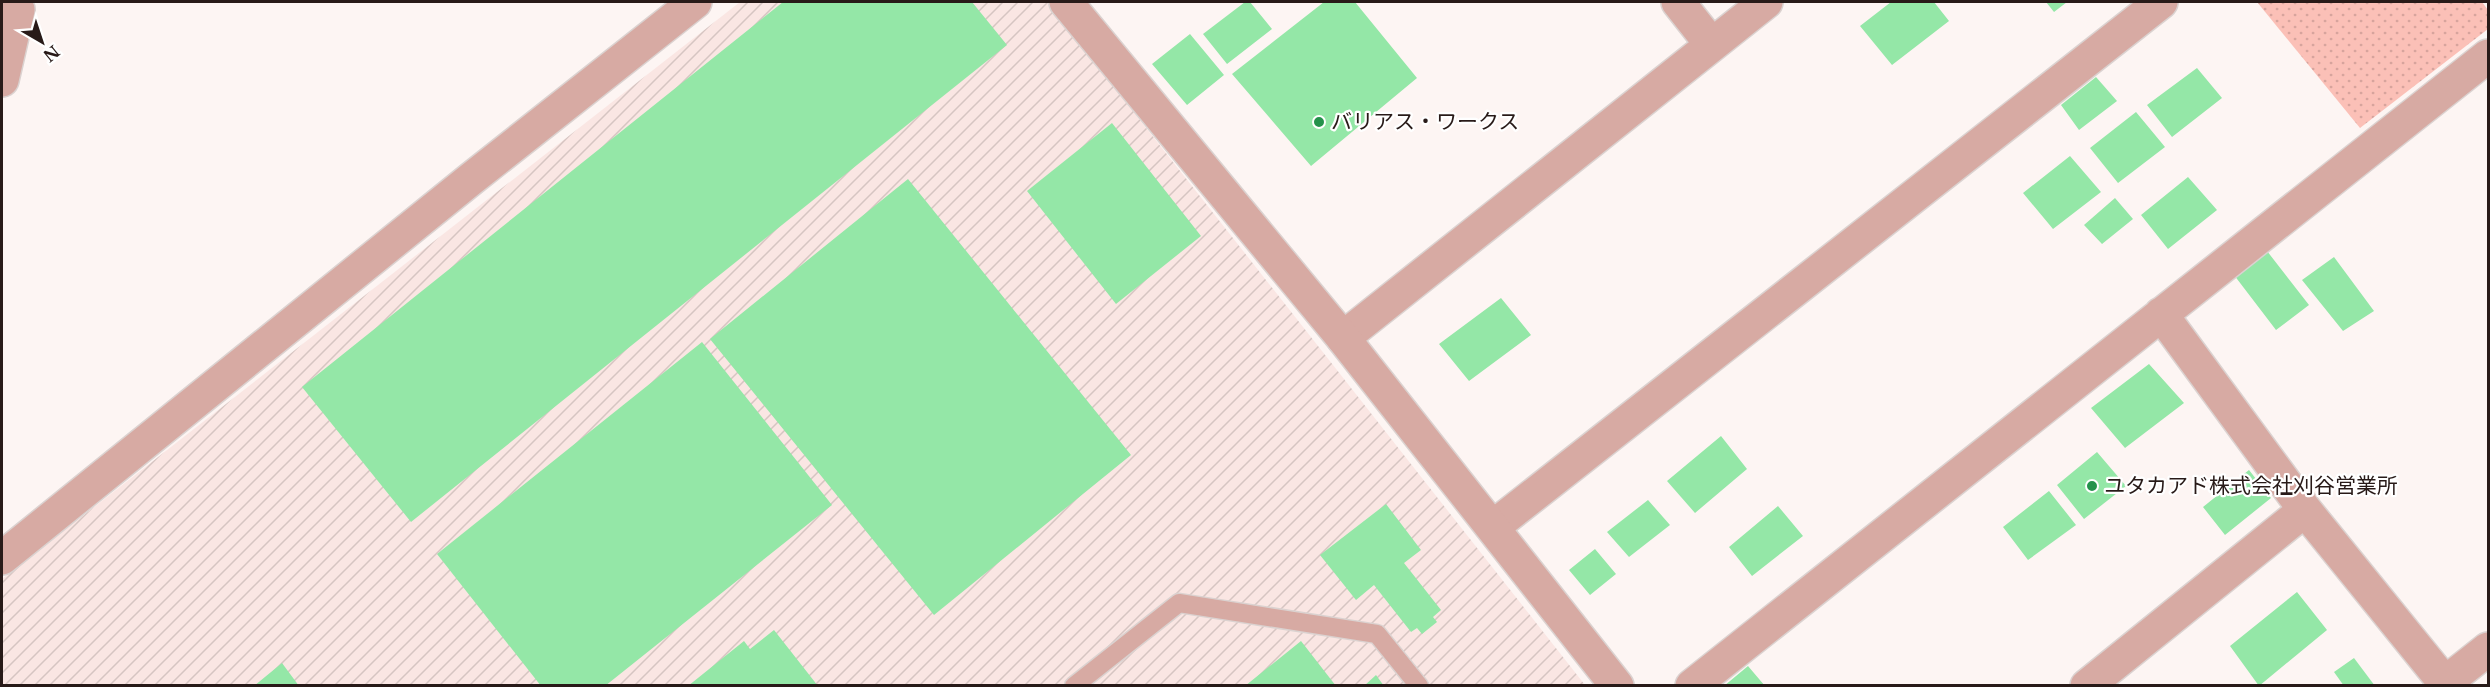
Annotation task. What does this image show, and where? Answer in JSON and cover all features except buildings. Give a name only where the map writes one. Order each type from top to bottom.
[{"type":"street","points":[[2,80],[18,10],[11,2]]},
{"type":"street","points":[[2,558],[462,186],[695,2]]},
{"type":"street","points":[[1066,2],[1343,338],[1617,686]]},
{"type":"street","points":[[1678,2],[1712,45]]},
{"type":"street","points":[[1343,338],[1766,2]]},
{"type":"street","points":[[1493,527],[2161,2]]},
{"type":"street","points":[[1692,686],[2488,56]]},
{"type":"street","points":[[2161,314],[2306,510],[2445,685],[2488,649]]},
{"type":"street","points":[[2087,686],[2306,510]]},
{"type":"lane","points":[[1074,686],[1179,603],[1377,634],[1419,686]]},
{"type":"shaded area","points":[[740,2],[1047,2],[1585,685],[2,686],[2,579]]},
{"type":"shaded area","points":[[2257,2],[2482,2],[2488,10],[2488,29],[2360,128]]},
{"type":"place","name":"バリアス・ワークス","points":[[1319,122]]},
{"type":"place","name":"ユタカアド株式会社刈谷営業所","points":[[2092,486]]}]
